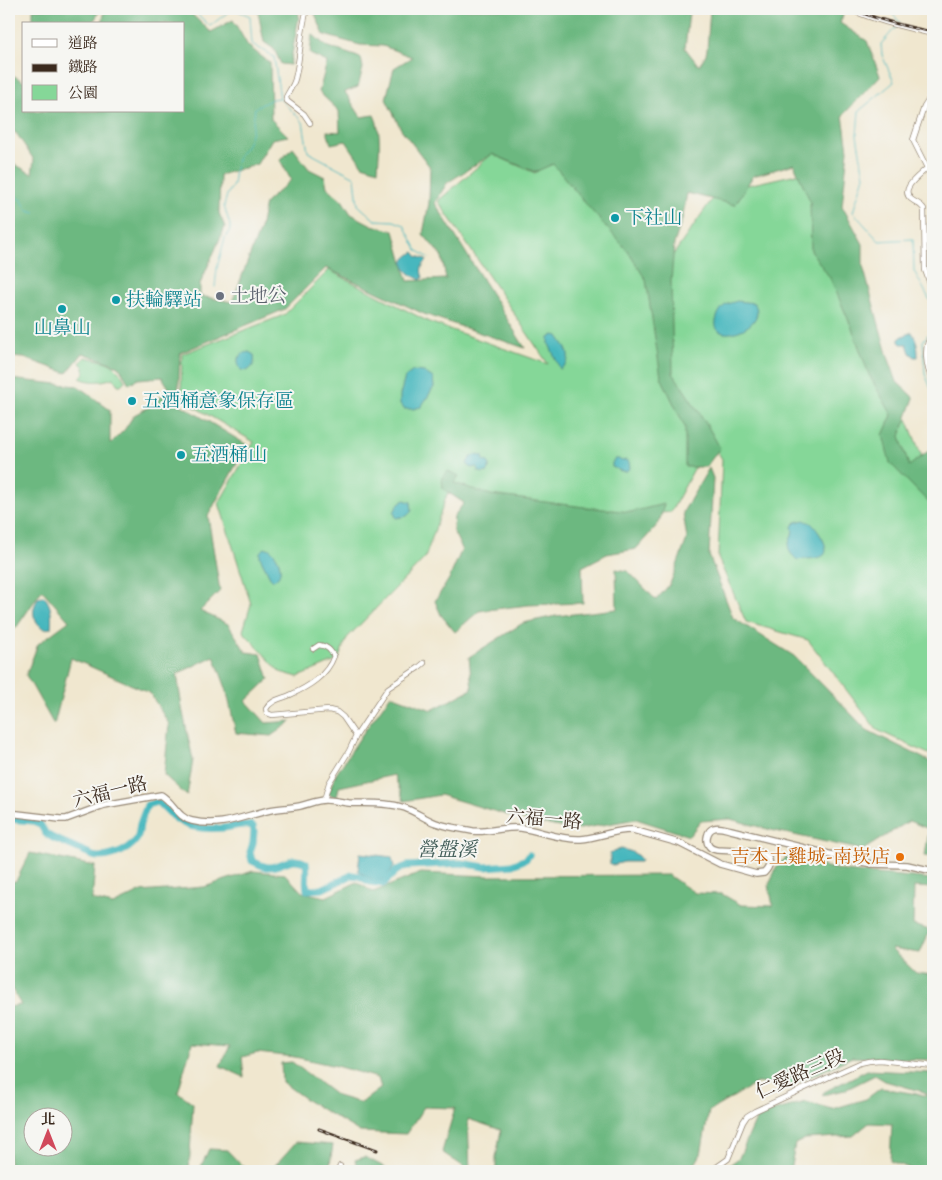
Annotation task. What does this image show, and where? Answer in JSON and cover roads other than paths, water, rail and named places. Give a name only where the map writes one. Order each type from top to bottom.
[{"type":"street","points":[[307,9],[303,21],[294,81],[286,97],[304,114],[310,123]]},
{"type":"street","points":[[849,9],[897,26],[933,34]]},
{"type":"street","points":[[933,93],[924,107],[914,140],[927,168],[910,184],[907,190],[908,196],[924,209],[926,270],[933,292]]},
{"type":"street","points":[[933,334],[926,346],[927,361],[933,381]]},
{"type":"street","points":[[313,649],[319,645],[330,649],[334,656],[331,666],[310,685],[269,704],[266,709],[267,713],[272,715],[330,710],[337,712],[343,717],[356,736]]},
{"type":"street","points":[[324,800],[328,783],[388,688],[424,663]]},
{"type":"street","name":"六福一路","points":[[9,813],[66,819],[104,805],[161,795],[186,819],[215,823],[233,821],[270,810],[301,806],[324,800],[392,805],[415,812],[436,823],[482,832],[503,828],[522,828],[541,833],[586,839],[626,829],[633,830],[679,843],[720,864],[756,874],[767,871],[769,864],[767,856],[757,852],[712,849],[708,846],[707,841],[710,830],[714,828],[725,829],[872,864],[907,865],[933,870]]},
{"type":"street","name":"仁愛路三段","points":[[711,1171],[728,1159],[743,1122],[755,1110],[860,1063],[880,1060],[933,1066]]},
{"type":"water","points":[[414,252],[417,256],[427,261],[422,268],[423,277],[421,280],[404,267],[406,258]]},
{"type":"water","points":[[737,301],[754,303],[757,312],[755,320],[740,331],[722,333],[717,329],[716,321],[718,314],[725,306]]},
{"type":"water","points":[[912,332],[917,344],[918,357],[910,353],[907,344],[899,342],[899,339]]},
{"type":"water","points":[[554,335],[558,336],[568,353],[565,365],[560,369],[549,344],[549,338]]},
{"type":"water","points":[[249,352],[254,355],[253,364],[247,371],[241,370],[238,358],[244,353]]},
{"type":"water","points":[[413,371],[424,372],[433,378],[434,387],[421,407],[404,409],[400,404],[400,395],[405,377]]},
{"type":"water","points":[[475,455],[483,456],[484,461],[488,462],[490,465],[488,472],[483,473],[478,471],[476,467],[469,467],[467,463]]},
{"type":"water","points":[[615,459],[626,460],[629,462],[630,467],[627,471],[621,471],[612,467]]},
{"type":"water","points":[[404,500],[411,502],[412,511],[407,516],[396,518],[394,512]]},
{"type":"water","points":[[804,520],[811,523],[817,530],[825,543],[826,552],[824,555],[815,558],[797,560],[788,547],[793,530],[792,526],[796,522]]},
{"type":"water","points":[[268,548],[275,554],[280,564],[280,574],[273,580],[260,557],[260,552]]},
{"type":"water","points":[[44,596],[51,611],[51,628],[44,629],[35,619],[34,607],[38,598]]},
{"type":"water","points":[[621,849],[635,854],[641,860],[640,862],[610,864],[610,853]]},
{"type":"water","points":[[360,853],[392,857],[394,867],[384,880],[370,879],[358,871]]},
{"type":"waterway","points":[[192,9],[210,26],[232,9]]},
{"type":"waterway","points":[[234,9],[250,16],[252,44],[274,57],[280,99],[303,122],[308,152],[355,177],[358,205],[375,220],[394,221],[404,225],[417,250],[429,258]]},
{"type":"waterway","points":[[889,9],[900,23]]},
{"type":"waterway","points":[[897,26],[881,44],[882,55],[894,82],[859,111],[857,135],[864,176],[853,212],[879,241],[913,239],[914,271],[933,306]]},
{"type":"waterway","points":[[215,287],[217,268],[225,238],[230,230],[224,206],[227,195],[233,185],[236,162],[250,138],[255,108],[272,99],[279,98]]},
{"type":"waterway","points":[[9,194],[21,199],[28,211],[36,213]]},
{"type":"waterway","points":[[933,328],[923,341],[925,374],[933,393]]},
{"type":"waterway","name":"營盤溪","points":[[9,819],[33,821],[40,824],[46,834],[53,838],[99,857],[114,855],[133,844],[138,837],[140,824],[147,805],[157,802],[178,820],[190,826],[201,828],[253,826],[253,843],[250,852],[252,861],[267,867],[296,860],[306,863],[307,890],[322,889],[352,875],[359,876],[370,882],[383,884],[396,872],[407,866],[461,863],[485,867],[512,865],[526,859],[529,855]]},
{"type":"railway","points":[[853,9],[892,23],[933,32]]},
{"type":"railway","points":[[319,1129],[377,1150]]},
{"type":"place","name":"下社山","points":[[615,218]]},
{"type":"place","name":"土地公","points":[[220,296]]},
{"type":"place","name":"扶輪驛站","points":[[116,300]]},
{"type":"place","name":"山鼻山","points":[[62,309]]},
{"type":"place","name":"五酒桶意象保存區","points":[[132,401]]},
{"type":"place","name":"五酒桶山","points":[[181,455]]},
{"type":"place","name":"吉本土雞城-南崁店","points":[[900,857]]}]
